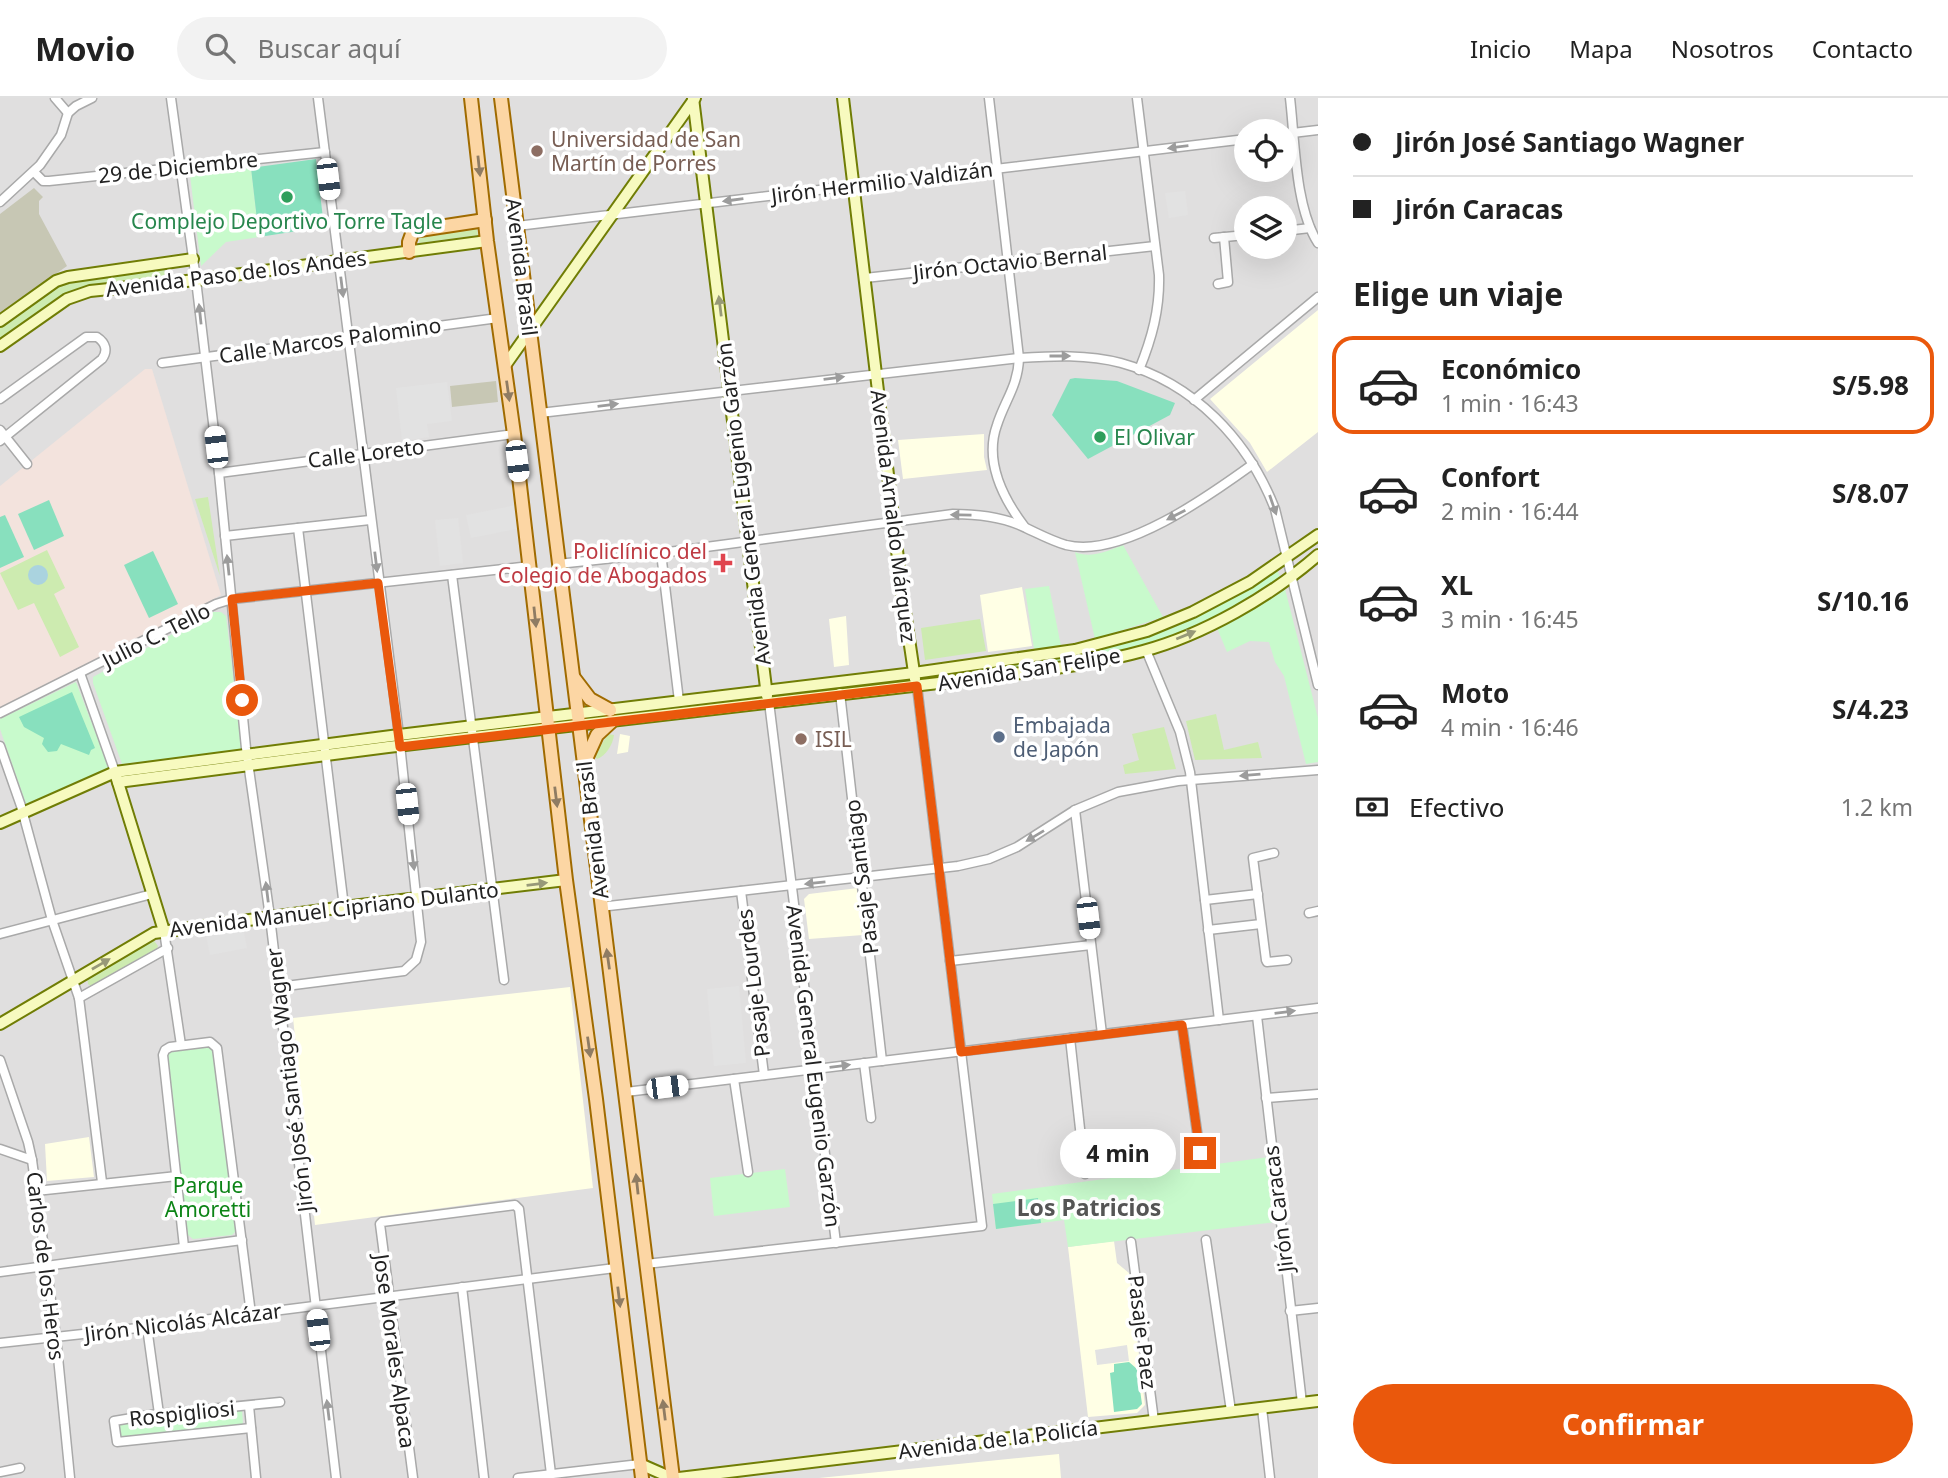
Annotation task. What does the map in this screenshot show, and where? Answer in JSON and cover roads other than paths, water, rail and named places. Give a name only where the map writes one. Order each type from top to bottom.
[{"type":"main road","name":"Avenida Brasil","points":[[471,98],[642,1478]]},
{"type":"main road","name":"Avenida Brasil","points":[[501,98],[672,1478]]},
{"type":"main road","points":[[409,252],[413,231],[485,220]]},
{"type":"main road","points":[[572,675],[587,696],[610,716],[592,742],[584,769]]},
{"type":"street","points":[[55,98],[68,113]]},
{"type":"street","points":[[0,202],[34,172],[61,135],[68,113],[92,98]]},
{"type":"street","name":"Jirón José Santiago Wagner","points":[[171,98],[219,472],[248,760],[270,917],[336,1478]]},
{"type":"street","points":[[278,987],[397,972],[411,967],[420,952],[417,898],[399,741],[318,98]]},
{"type":"street","name":"Avenida Arnaldo Márquez","points":[[836,1243],[982,1226],[843,98]]},
{"type":"street","points":[[989,98],[1019,358],[1013,391],[996,427],[992,443],[996,476],[1011,509],[1024,527]]},
{"type":"street","points":[[1137,98],[1159,275],[1157,314],[1139,370]]},
{"type":"street","points":[[1289,119],[1290,98]]},
{"type":"street","points":[[504,367],[694,99]]},
{"type":"street","name":"Avenida General Eugenio Garzón","points":[[694,99],[749,542],[764,691],[769,702],[836,1243]]},
{"type":"street","points":[[1297,133],[1318,130]]},
{"type":"street","name":"Jirón Hermilio Valdizán","points":[[517,226],[1234,140]]},
{"type":"street","name":"29 de Diciembre","points":[[34,172],[43,181],[49,181],[325,152]]},
{"type":"street","points":[[1297,174],[1306,218],[1318,243]]},
{"type":"street","points":[[1306,218],[1318,214]]},
{"type":"street","points":[[1297,230],[1310,228]]},
{"type":"street","points":[[1214,238],[1234,236]]},
{"type":"street","points":[[1218,284],[1228,282],[1224,237]]},
{"type":"street","name":"Avenida Paso de los Andes","points":[[0,346],[76,294],[487,241]]},
{"type":"street","name":"Jirón Octavio Bernal","points":[[865,278],[1155,246]]},
{"type":"street","name":"Avenida Paso de los Andes","points":[[0,321],[56,281],[68,276],[192,259]]},
{"type":"street","points":[[1194,400],[1318,297]]},
{"type":"street","name":"Calle Marcos Palomino","points":[[162,363],[498,318]]},
{"type":"street","points":[[0,399],[86,337],[97,337],[103,342],[106,349],[102,359],[2,436],[27,464]]},
{"type":"street","points":[[540,413],[1019,358],[1086,357],[1121,363],[1175,387],[1194,400],[1225,427],[1253,464],[1275,509],[1318,685]]},
{"type":"street","name":"Calle Loreto","points":[[219,472],[514,434]]},
{"type":"street","points":[[558,564],[749,542],[953,514],[1001,519],[1062,544],[1095,547],[1118,541],[1199,503],[1253,464]]},
{"type":"street","points":[[225,536],[370,520]]},
{"type":"street","points":[[298,528],[344,907]]},
{"type":"street","name":"Avenida San Felipe","points":[[610,716],[679,701],[1048,655],[1121,639],[1212,603],[1288,558],[1318,535]]},
{"type":"street","points":[[661,553],[679,701]]},
{"type":"street","name":"Avenida San Felipe","points":[[0,822],[117,777],[547,723],[917,686],[1092,662],[1146,650],[1217,621],[1292,575],[1318,555]]},
{"type":"street","name":"Julio C. Tello","points":[[0,713],[216,604],[232,599],[530,566]]},
{"type":"street","points":[[452,575],[490,889],[504,980]]},
{"type":"street","points":[[1146,650],[1180,732],[1190,780],[1219,1020]]},
{"type":"street","points":[[80,673],[117,777],[164,931],[181,1045]]},
{"type":"street","name":"Pasaje Santiago","points":[[840,693],[882,1061]]},
{"type":"street","points":[[0,746],[22,812],[52,920],[79,998],[102,1182]]},
{"type":"street","points":[[600,907],[939,869],[989,859],[1017,847],[1075,810],[1118,792],[1190,780],[1318,770]]},
{"type":"street","points":[[1075,810],[1102,1034]]},
{"type":"street","points":[[1274,853],[1253,858],[1261,924],[1266,961],[1287,960]]},
{"type":"street","name":"Avenida Manuel Cipriano Dulanto","points":[[0,1024],[154,933],[566,880]]},
{"type":"street","name":"Pasaje Lourdes","points":[[741,891],[764,1075]]},
{"type":"street","points":[[0,934],[152,894]]},
{"type":"street","points":[[1205,900],[1258,894]]},
{"type":"street","points":[[1208,930],[1261,924]]},
{"type":"street","points":[[950,961],[1091,945]]},
{"type":"street","points":[[79,998],[168,948]]},
{"type":"street","points":[[626,1092],[1318,1008]]},
{"type":"street","name":"Jirón Caracas","points":[[1256,1016],[1302,1403]]},
{"type":"street","points":[[1182,1025],[1200,1153]]},
{"type":"street","points":[[1070,1038],[1085,1174]]},
{"type":"street","points":[[184,1247],[163,1055],[170,1047],[210,1042],[217,1047],[251,1314]]},
{"type":"street","name":"Carlos de los Heros","points":[[0,1059],[32,1160],[56,1337],[70,1478]]},
{"type":"street","points":[[864,1063],[871,1118]]},
{"type":"street","points":[[734,1079],[748,1171]]},
{"type":"street","points":[[1266,1098],[1318,1094]]},
{"type":"street","points":[[0,1149],[32,1160]]},
{"type":"street","points":[[36,1191],[177,1176]]},
{"type":"street","name":"Jose Morales Alpaca","points":[[412,1478],[380,1224],[517,1206],[527,1280]]},
{"type":"street","points":[[0,1272],[242,1240]]},
{"type":"street","points":[[1206,1240],[1231,1411]]},
{"type":"street","name":"Pasaje Paez","points":[[1131,1242],[1154,1421]]},
{"type":"street","points":[[646,1264],[836,1243]]},
{"type":"street","name":"Jirón Nicolás Alcázar","points":[[0,1343],[615,1268]]},
{"type":"street","points":[[527,1280],[551,1474]]},
{"type":"street","points":[[462,1287],[484,1478]]},
{"type":"street","points":[[1290,1311],[1318,1308]]},
{"type":"street","points":[[147,1327],[159,1414]]},
{"type":"street","name":"Avenida de la Policía","points":[[678,1478],[1318,1401]]},
{"type":"street","name":"Rospigliosi","points":[[251,1428],[116,1442],[114,1420],[280,1402]]},
{"type":"street","points":[[249,1406],[256,1478]]},
{"type":"street","points":[[1262,1408],[1270,1478]]},
{"type":"street","points":[[518,1478],[640,1464],[672,1478]]},
{"type":"street","points":[[0,1472],[20,1468]]},
{"type":"water","points":[[38,565],[45,568],[48,575],[45,582],[38,585],[31,582],[28,575],[31,568]]},
{"type":"place","name":"Universidad de San Martín de Porres","points":[[537,151]]},
{"type":"place","name":"Complejo Deportivo Torre Tagle","points":[[287,197]]},
{"type":"place","name":"El Olivar","points":[[1100,437]]},
{"type":"place","name":"Policlínico del Colegio de Abogados","points":[[723,563]]},
{"type":"place","name":"Embajada de Japón","points":[[999,737]]},
{"type":"place","name":"ISIL","points":[[801,739]]},
{"type":"district","name":"Los Patricios","points":[[1089,1207]]},
{"type":"park label","name":"Parque Amoretti","points":[[208,1197]]}]
